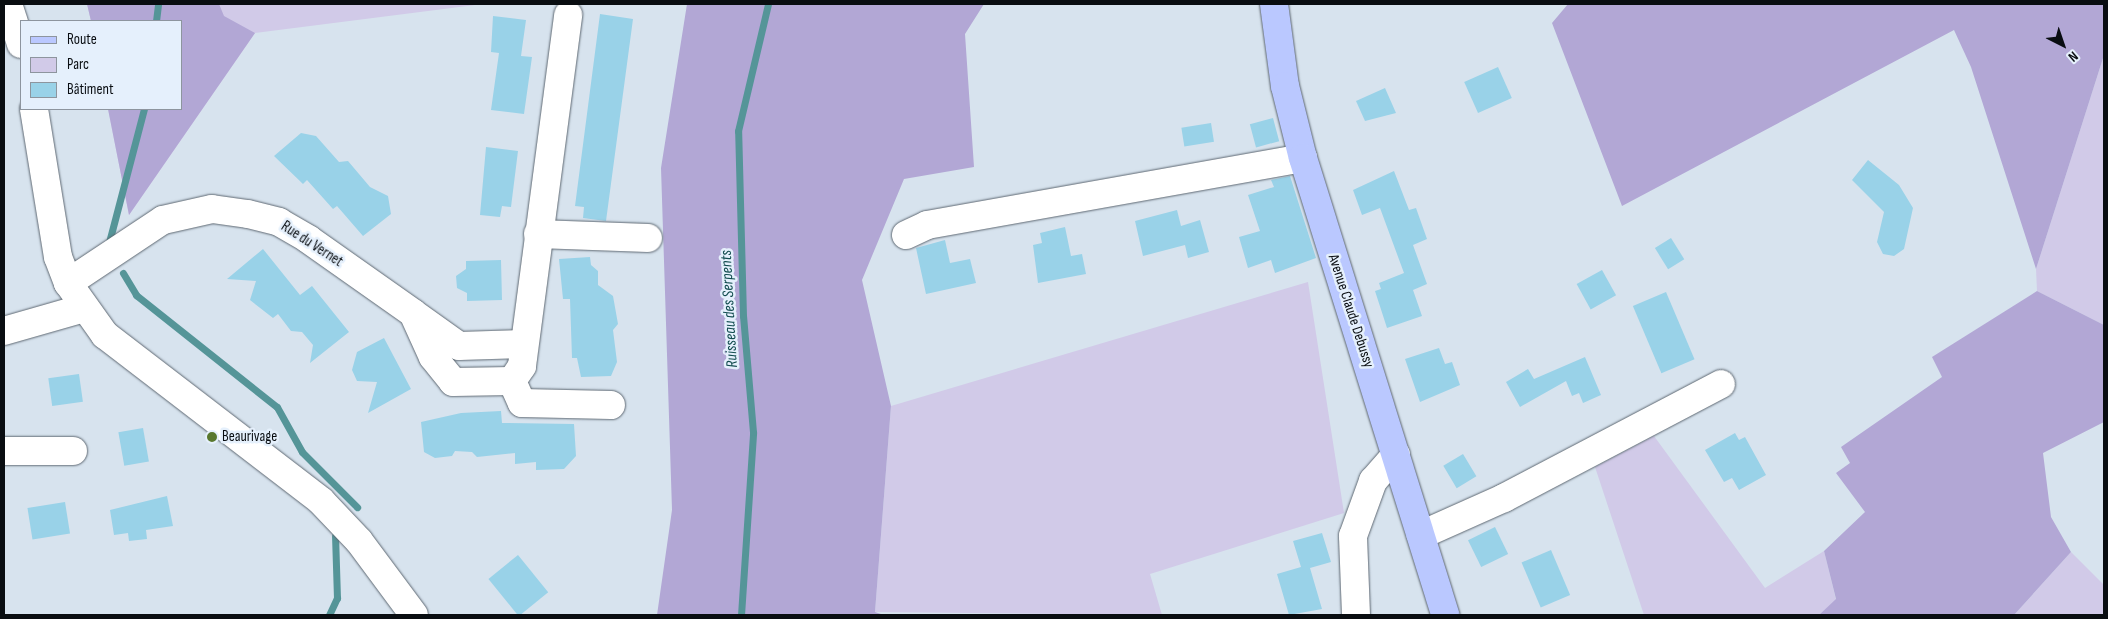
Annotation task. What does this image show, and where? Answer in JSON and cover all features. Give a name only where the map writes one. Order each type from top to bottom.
[{"type":"main road","name":"Avenue Claude Debussy","points":[[1274,4],[1285,86],[1303,158],[1421,535],[1444,615]]},
{"type":"street","points":[[8,4],[20,41]]},
{"type":"street","points":[[512,381],[522,366],[568,15]]},
{"type":"street","points":[[34,110],[58,257],[68,283],[104,336],[321,502],[359,541],[414,615]]},
{"type":"street","points":[[906,235],[927,224],[1303,158]]},
{"type":"street","name":"Rue du Vernet","points":[[68,283],[164,220],[212,209],[279,222],[459,346],[524,344]]},
{"type":"street","points":[[538,234],[648,238]]},
{"type":"street","points":[[4,331],[84,308]]},
{"type":"street","points":[[413,313],[433,357],[453,382],[512,381]]},
{"type":"street","points":[[512,381],[522,403],[611,405]]},
{"type":"street","points":[[1421,535],[1504,498],[1721,384]]},
{"type":"street","points":[[4,451],[73,451]]},
{"type":"street","points":[[1356,615],[1353,536],[1372,480],[1396,455]]},
{"type":"green space","points":[[87,4],[483,4],[255,33],[129,215],[108,110],[182,110],[182,20],[91,20]]},
{"type":"green space","points":[[2104,55],[2104,325],[2037,291],[2036,269]]},
{"type":"green space","points":[[1308,282],[1344,513],[1150,574],[1162,615],[875,612],[891,406]]},
{"type":"green space","points":[[1654,436],[1765,588],[1824,551],[1836,600],[1819,615],[1644,615],[1595,467]]},
{"type":"green space","points":[[2071,552],[2104,585],[2104,615],[2014,615]]},
{"type":"shaded area","points":[[87,4],[219,4],[224,16],[255,33],[129,215],[108,110],[182,110],[182,20],[91,20]]},
{"type":"shaded area","points":[[687,4],[984,4],[965,34],[974,167],[904,179],[862,280],[891,406],[875,612],[884,615],[657,615],[672,510],[661,168]]},
{"type":"shaded area","points":[[1568,4],[2104,4],[2104,55],[2036,269],[1971,67],[1954,30],[1622,206],[1552,23]]},
{"type":"shaded area","points":[[2037,291],[2104,325],[2104,422],[2043,453],[2051,517],[2071,552],[2014,615],[1819,615],[1836,599],[1824,551],[1865,512],[1836,473],[1850,463],[1841,447],[1942,377],[1932,357]]},
{"type":"building","points":[[600,14],[633,19],[606,221],[583,218],[584,207],[575,206]]},
{"type":"building","points":[[493,16],[526,20],[521,56],[532,57],[524,114],[491,110],[499,53],[491,52]]},
{"type":"building","points":[[1498,67],[1512,98],[1478,113],[1464,82]]},
{"type":"building","points":[[1385,88],[1396,113],[1365,121],[1356,101]]},
{"type":"building","points":[[1273,118],[1279,141],[1256,147],[1250,124]]},
{"type":"building","points":[[1211,123],[1214,142],[1184,146],[1181,128]]},
{"type":"building","points":[[301,133],[316,136],[339,162],[348,161],[370,187],[388,196],[391,214],[363,236],[337,206],[333,209],[307,180],[303,184],[274,156]]},
{"type":"building","points":[[486,147],[518,151],[511,207],[502,206],[500,217],[480,215]]},
{"type":"building","points":[[1868,160],[1899,185],[1913,208],[1904,249],[1894,256],[1883,254],[1877,242],[1884,212],[1852,180]]},
{"type":"building","points":[[1394,171],[1409,210],[1416,208],[1427,239],[1413,245],[1427,284],[1413,290],[1422,316],[1387,328],[1375,291],[1381,289],[1379,283],[1404,273],[1380,208],[1362,215],[1353,190]]},
{"type":"building","points":[[1290,176],[1316,258],[1275,273],[1271,260],[1248,268],[1239,237],[1260,231],[1248,195],[1274,187],[1271,180]]},
{"type":"building","points":[[1177,210],[1181,226],[1200,220],[1209,252],[1188,258],[1185,245],[1143,256],[1135,221]]},
{"type":"building","points":[[1065,227],[1071,256],[1082,254],[1086,274],[1038,283],[1033,245],[1042,243],[1040,233]]},
{"type":"building","points":[[1671,238],[1684,259],[1668,269],[1655,248]]},
{"type":"building","points":[[945,240],[950,263],[970,259],[976,283],[926,294],[916,248]]},
{"type":"building","points":[[263,249],[300,295],[312,286],[349,332],[310,363],[313,345],[302,332],[291,331],[278,314],[273,318],[250,300],[256,281],[227,279]]},
{"type":"building","points":[[590,257],[591,265],[598,271],[598,285],[613,296],[618,324],[613,330],[617,362],[611,376],[581,377],[577,358],[572,358],[570,299],[563,299],[559,259]]},
{"type":"building","points":[[501,260],[502,300],[467,301],[467,293],[457,288],[456,276],[466,269],[466,261]]},
{"type":"building","points":[[1602,270],[1616,295],[1591,309],[1577,284]]},
{"type":"building","points":[[1666,292],[1695,359],[1661,373],[1633,306]]},
{"type":"building","points":[[384,338],[411,389],[368,413],[377,382],[357,381],[352,370],[357,352]]},
{"type":"building","points":[[1439,348],[1445,364],[1452,362],[1460,385],[1420,402],[1405,359]]},
{"type":"building","points":[[1585,357],[1601,395],[1583,403],[1579,393],[1572,396],[1566,381],[1520,407],[1506,382],[1528,369],[1534,379]]},
{"type":"building","points":[[79,374],[83,402],[52,406],[48,378]]},
{"type":"building","points":[[501,411],[502,423],[574,424],[576,456],[564,469],[536,470],[536,462],[515,464],[515,453],[477,457],[472,452],[455,451],[452,456],[435,458],[424,452],[421,422],[461,413]]},
{"type":"building","points":[[143,428],[149,461],[124,466],[118,432]]},
{"type":"building","points":[[1735,433],[1739,440],[1745,437],[1766,475],[1739,490],[1732,478],[1724,482],[1705,450]]},
{"type":"building","points":[[1463,454],[1476,476],[1457,488],[1443,466]]},
{"type":"building","points":[[167,496],[173,526],[146,530],[147,539],[129,541],[128,533],[114,535],[110,510]]},
{"type":"building","points":[[65,502],[70,534],[32,540],[27,508]]},
{"type":"building","points":[[1495,527],[1508,554],[1481,567],[1468,540]]},
{"type":"building","points":[[1322,533],[1331,562],[1310,568],[1322,609],[1289,615],[1277,574],[1301,567],[1293,541]]},
{"type":"building","points":[[1551,550],[1570,595],[1541,608],[1522,563]]},
{"type":"building","points":[[518,555],[548,592],[518,615],[488,579]]},
{"type":"waterway","points":[[156,20],[158,4]]},
{"type":"waterway","name":"Ruisseau des Serpents","points":[[741,615],[753,432],[743,316],[738,131],[768,4]]},
{"type":"waterway","points":[[108,246],[144,110]]},
{"type":"waterway","points":[[123,273],[136,295],[277,407],[302,452],[357,507]]},
{"type":"waterway","points":[[329,615],[337,598],[335,536]]},
{"type":"place","name":"Beaurivage","points":[[212,437]]}]
